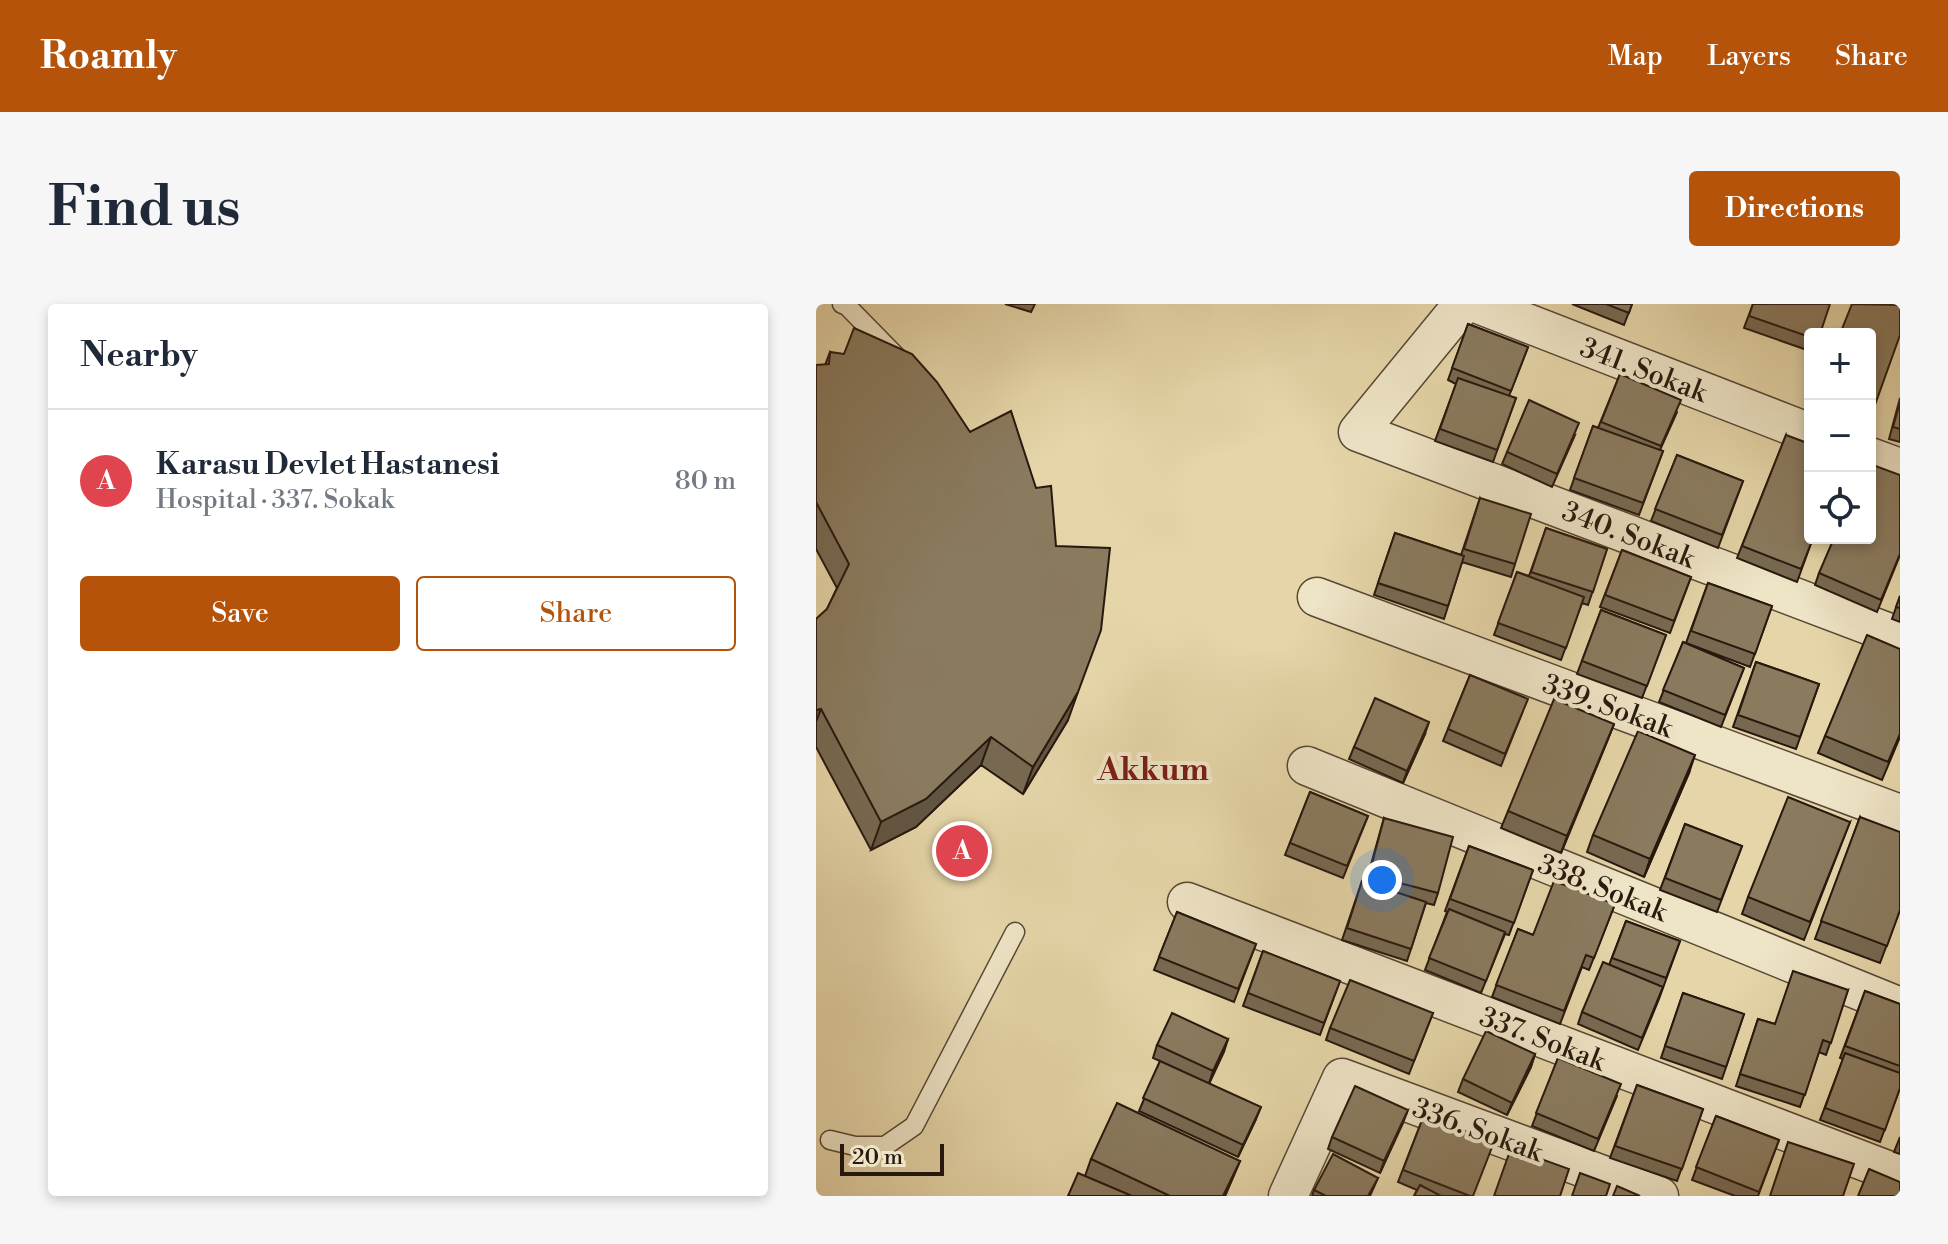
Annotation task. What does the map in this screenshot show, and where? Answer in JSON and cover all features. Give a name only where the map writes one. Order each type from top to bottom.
[{"type":"street","name":"340. Sokak","points":[[1463,304],[1358,432],[1900,637]]},
{"type":"street","name":"341. Sokak","points":[[1478,304],[1804,431]]},
{"type":"street","points":[[1876,459],[1900,468]]},
{"type":"street","name":"339. Sokak","points":[[1317,597],[1900,814]]},
{"type":"street","name":"338. Sokak","points":[[1307,766],[1900,1007]]},
{"type":"street","name":"337. Sokak","points":[[1187,902],[1900,1175]]},
{"type":"street","name":"336. Sokak","points":[[1288,1196],[1342,1078],[1659,1196]]},
{"type":"lane","points":[[842,304],[908,368]]},
{"type":"lane","points":[[830,1140],[855,1146],[885,1146],[914,1126],[1015,932]]},
{"type":"building","points":[[1606,304],[1632,304],[1629,313]]},
{"type":"building","points":[[1753,304],[1830,304],[1822,328],[1804,328],[1804,335],[1749,316]]},
{"type":"building","points":[[1852,304],[1900,305],[1900,335],[1876,402],[1876,328],[1842,328]]},
{"type":"building","points":[[1468,324],[1528,347],[1511,391],[1452,368]]},
{"type":"building","points":[[854,328],[912,354],[937,382],[970,432],[1011,411],[1036,488],[1051,486],[1056,546],[1110,548],[1101,630],[1078,692],[1033,767],[991,737],[926,799],[881,822],[821,709],[816,710],[816,619],[827,609],[849,564],[816,502],[816,365],[829,364],[830,352],[844,354]]},
{"type":"building","points":[[1620,374],[1681,400],[1661,446],[1601,422]]},
{"type":"building","points":[[1458,378],[1516,398],[1497,450],[1440,429]]},
{"type":"building","points":[[1529,400],[1579,423],[1557,474],[1507,452]]},
{"type":"building","points":[[1900,402],[1900,429],[1893,427]]},
{"type":"building","points":[[1593,426],[1663,451],[1643,503],[1574,478]]},
{"type":"building","points":[[1786,435],[1804,442],[1804,544],[1811,544],[1801,569],[1742,546]]},
{"type":"building","points":[[1677,455],[1743,481],[1722,535],[1655,509]]},
{"type":"building","points":[[1876,466],[1900,475],[1900,554],[1881,600],[1819,573],[1831,544],[1876,544]]},
{"type":"building","points":[[1480,498],[1531,514],[1515,564],[1464,549]]},
{"type":"building","points":[[1546,528],[1607,549],[1593,592],[1531,572]]},
{"type":"building","points":[[1395,533],[1464,556],[1448,606],[1378,583]]},
{"type":"building","points":[[1622,550],[1691,577],[1674,621],[1605,595]]},
{"type":"building","points":[[1517,572],[1584,597],[1566,648],[1498,623]]},
{"type":"building","points":[[1708,583],[1772,606],[1755,654],[1691,631]]},
{"type":"building","points":[[1601,610],[1666,635],[1647,686],[1582,661]]},
{"type":"building","points":[[1867,635],[1900,649],[1900,734],[1888,762],[1825,736]]},
{"type":"building","points":[[1683,642],[1744,668],[1725,715],[1663,690]]},
{"type":"building","points":[[1756,662],[1819,684],[1800,737],[1738,715]]},
{"type":"building","points":[[1470,675],[1528,699],[1505,754],[1448,729]]},
{"type":"building","points":[[1375,698],[1429,722],[1407,771],[1354,747]]},
{"type":"building","points":[[1554,699],[1614,724],[1567,836],[1508,811]]},
{"type":"building","points":[[1638,731],[1695,755],[1650,859],[1593,835]]},
{"type":"building","points":[[1310,792],[1368,816],[1347,866],[1290,843]]},
{"type":"building","points":[[1788,797],[1850,822],[1810,922],[1748,897]]},
{"type":"building","points":[[1860,817],[1900,832],[1900,910],[1887,946],[1821,921]]},
{"type":"building","points":[[1384,818],[1453,837],[1438,893],[1369,875]]},
{"type":"building","points":[[1685,824],[1742,846],[1721,900],[1665,878]]},
{"type":"building","points":[[1469,846],[1533,870],[1514,923],[1450,899]]},
{"type":"building","points":[[1362,881],[1426,902],[1411,949],[1347,928]]},
{"type":"building","points":[[1554,881],[1615,904],[1594,958],[1586,955],[1564,1011],[1496,985],[1518,929],[1533,935]]},
{"type":"building","points":[[1449,909],[1505,932],[1486,981],[1429,958]]},
{"type":"building","points":[[1177,912],[1256,944],[1238,989],[1159,957]]},
{"type":"building","points":[[1626,921],[1680,941],[1666,978],[1612,958]]},
{"type":"building","points":[[1263,951],[1340,981],[1324,1023],[1248,993]]},
{"type":"building","points":[[1603,962],[1663,987],[1642,1038],[1582,1012]]},
{"type":"building","points":[[1793,971],[1848,990],[1831,1043],[1823,1040],[1805,1095],[1740,1074],[1758,1019],[1775,1024]]},
{"type":"building","points":[[1350,980],[1433,1013],[1414,1061],[1330,1028]]},
{"type":"building","points":[[1865,991],[1900,1004],[1900,1066],[1845,1046]]},
{"type":"building","points":[[1683,993],[1744,1014],[1726,1067],[1665,1046]]},
{"type":"building","points":[[1172,1013],[1228,1039],[1213,1071],[1157,1045]]},
{"type":"building","points":[[1486,1031],[1535,1054],[1512,1103],[1463,1079]]},
{"type":"building","points":[[1845,1053],[1900,1073],[1900,1088],[1885,1130],[1825,1108]]},
{"type":"building","points":[[1558,1058],[1621,1084],[1598,1139],[1536,1113]]},
{"type":"building","points":[[1160,1061],[1261,1107],[1243,1145],[1143,1098]]},
{"type":"building","points":[[1637,1085],[1703,1109],[1682,1169],[1615,1146]]},
{"type":"building","points":[[1355,1086],[1408,1110],[1384,1161],[1332,1137]]},
{"type":"building","points":[[1117,1103],[1240,1161],[1223,1196],[1170,1196],[1091,1159]]},
{"type":"building","points":[[1424,1115],[1494,1142],[1473,1196],[1403,1170]]},
{"type":"building","points":[[1716,1116],[1779,1140],[1759,1192],[1696,1167]]},
{"type":"building","points":[[1788,1142],[1854,1164],[1843,1196],[1770,1196]]},
{"type":"building","points":[[1511,1148],[1569,1169],[1560,1196],[1494,1196]]},
{"type":"building","points":[[1333,1154],[1378,1178],[1368,1196],[1326,1196],[1314,1190]]},
{"type":"building","points":[[1869,1169],[1900,1182],[1900,1196],[1858,1196]]},
{"type":"building","points":[[1078,1173],[1132,1196],[1068,1196]]},
{"type":"building","points":[[1580,1173],[1610,1184],[1606,1196],[1572,1196]]},
{"type":"building","points":[[1420,1185],[1441,1196],[1414,1196]]},
{"type":"building","points":[[1617,1186],[1640,1196],[1613,1196]]},
{"type":"place","name":"Karasu Devlet Hastanesi","points":[[962,851]]},
{"type":"district","name":"Akkum","points":[[1153,769]]}]
